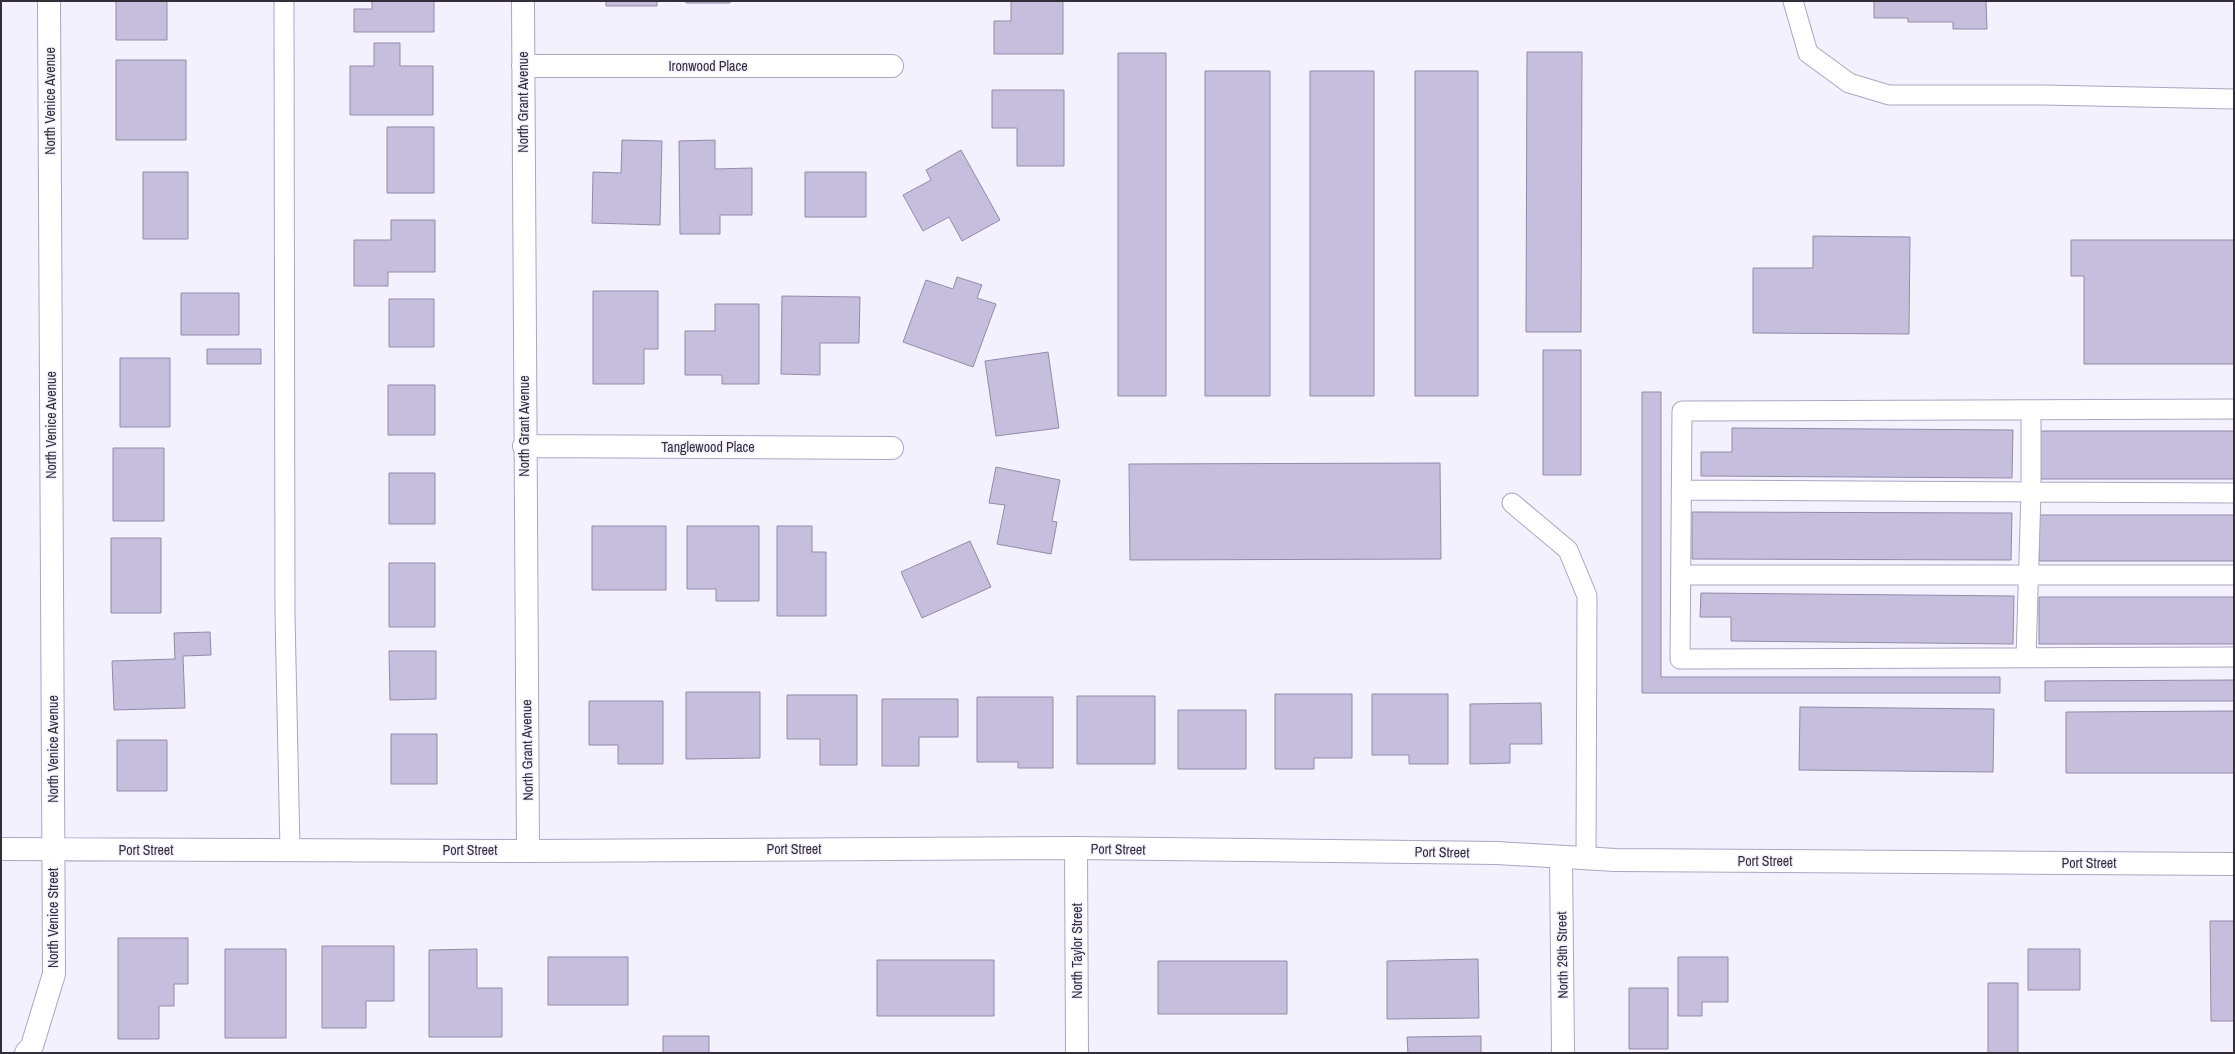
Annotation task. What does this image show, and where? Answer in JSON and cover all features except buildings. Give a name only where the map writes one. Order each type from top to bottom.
[{"type":"street","name":"North Venice Avenue","points":[[49,1],[53,849]]},
{"type":"street","name":"North Grant Avenue","points":[[523,1],[524,446],[528,850]]},
{"type":"street","name":"Ironwood Place","points":[[523,66],[892,66]]},
{"type":"street","name":"Tanglewood Place","points":[[524,446],[892,448]]},
{"type":"street","name":"Port Street","points":[[1,849],[528,850],[1076,848],[1497,853],[1616,860],[2234,864]]},
{"type":"street","name":"North Taylor Street","points":[[1076,848],[1077,1053]]},
{"type":"street","name":"North Venice Street","points":[[26,1053],[32,1046],[54,974],[53,849]]},
{"type":"street","name":"North 29th Street","points":[[1561,857],[1563,1053]]},
{"type":"lane","points":[[284,1],[285,615],[290,850]]},
{"type":"lane","points":[[1793,1],[1808,53],[1849,84],[1889,95],[2044,95],[2234,99]]},
{"type":"lane","points":[[2234,409],[1682,411],[1680,659],[2234,657]]},
{"type":"lane","points":[[2026,658],[2031,492],[2031,410]]},
{"type":"lane","points":[[1682,490],[2234,493]]},
{"type":"lane","points":[[1512,503],[1568,550],[1587,596],[1586,858]]},
{"type":"lane","points":[[1681,575],[2234,574]]}]
